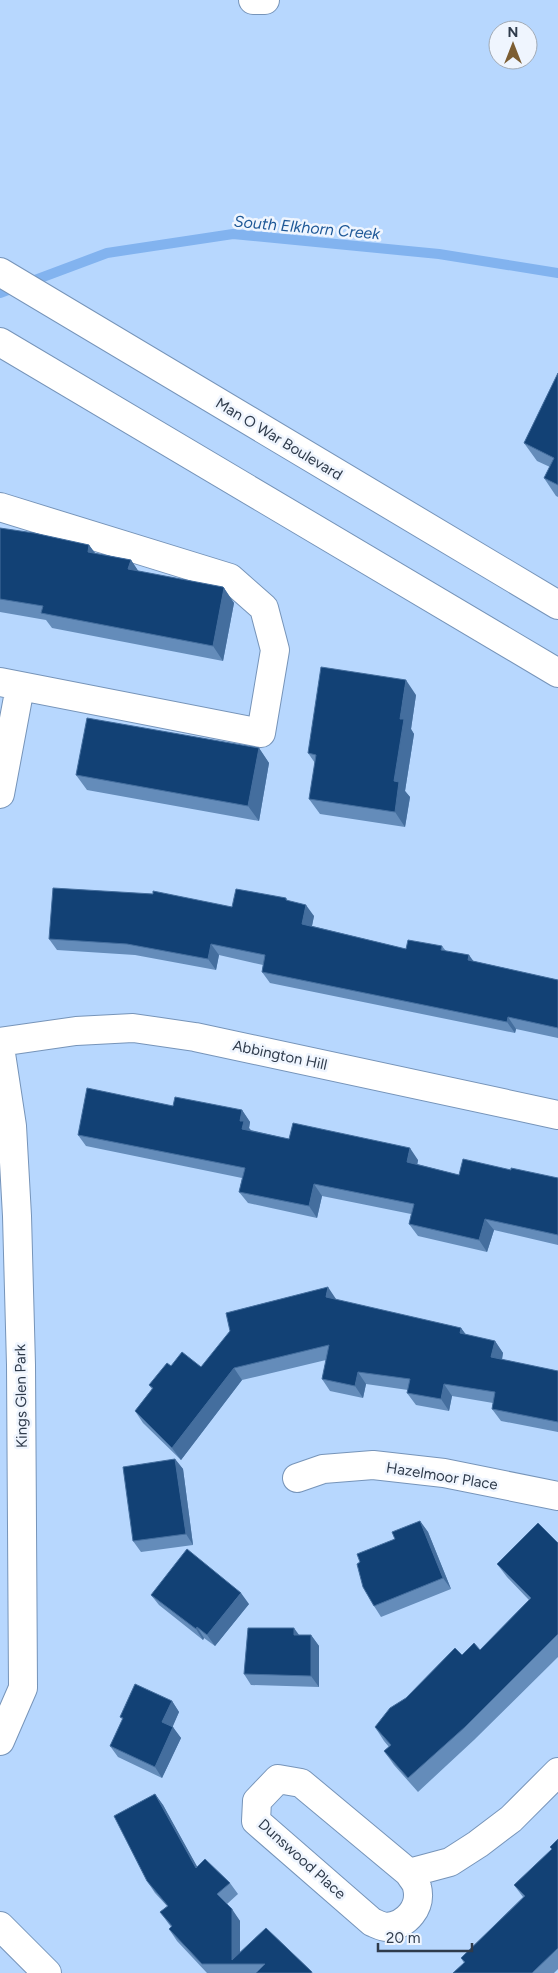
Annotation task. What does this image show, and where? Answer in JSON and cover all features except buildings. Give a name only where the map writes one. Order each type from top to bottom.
[{"type":"street","points":[[253,0],[265,0]]},
{"type":"street","name":"Man O War Boulevard","points":[[0,272],[558,605]]},
{"type":"street","points":[[1,342],[558,673]]},
{"type":"street","points":[[0,507],[230,578],[264,608],[276,650],[261,733],[10,684],[0,794]]},
{"type":"street","name":"Abbington Hill","points":[[0,1042],[76,1031],[132,1028],[195,1038],[558,1114]]},
{"type":"street","name":"Kings Glen Park","points":[[0,1047],[12,1126],[17,1226],[22,1375],[23,1688],[0,1741]]},
{"type":"street","name":"Hazelmoor Place","points":[[297,1478],[323,1469],[373,1466],[444,1473],[558,1496]]},
{"type":"street","points":[[409,1872],[450,1862],[478,1844],[510,1819],[558,1772]]},
{"type":"street","name":"Dunswood Place","points":[[278,1779],[302,1783],[409,1872],[417,1887],[417,1901],[414,1912],[401,1923],[385,1927],[372,1922],[256,1821],[257,1800],[278,1779]]},
{"type":"street","points":[[0,1926],[47,1973]]},
{"type":"waterway","name":"South Elkhorn Creek","points":[[0,293],[107,253],[233,234],[439,254],[558,273]]}]
